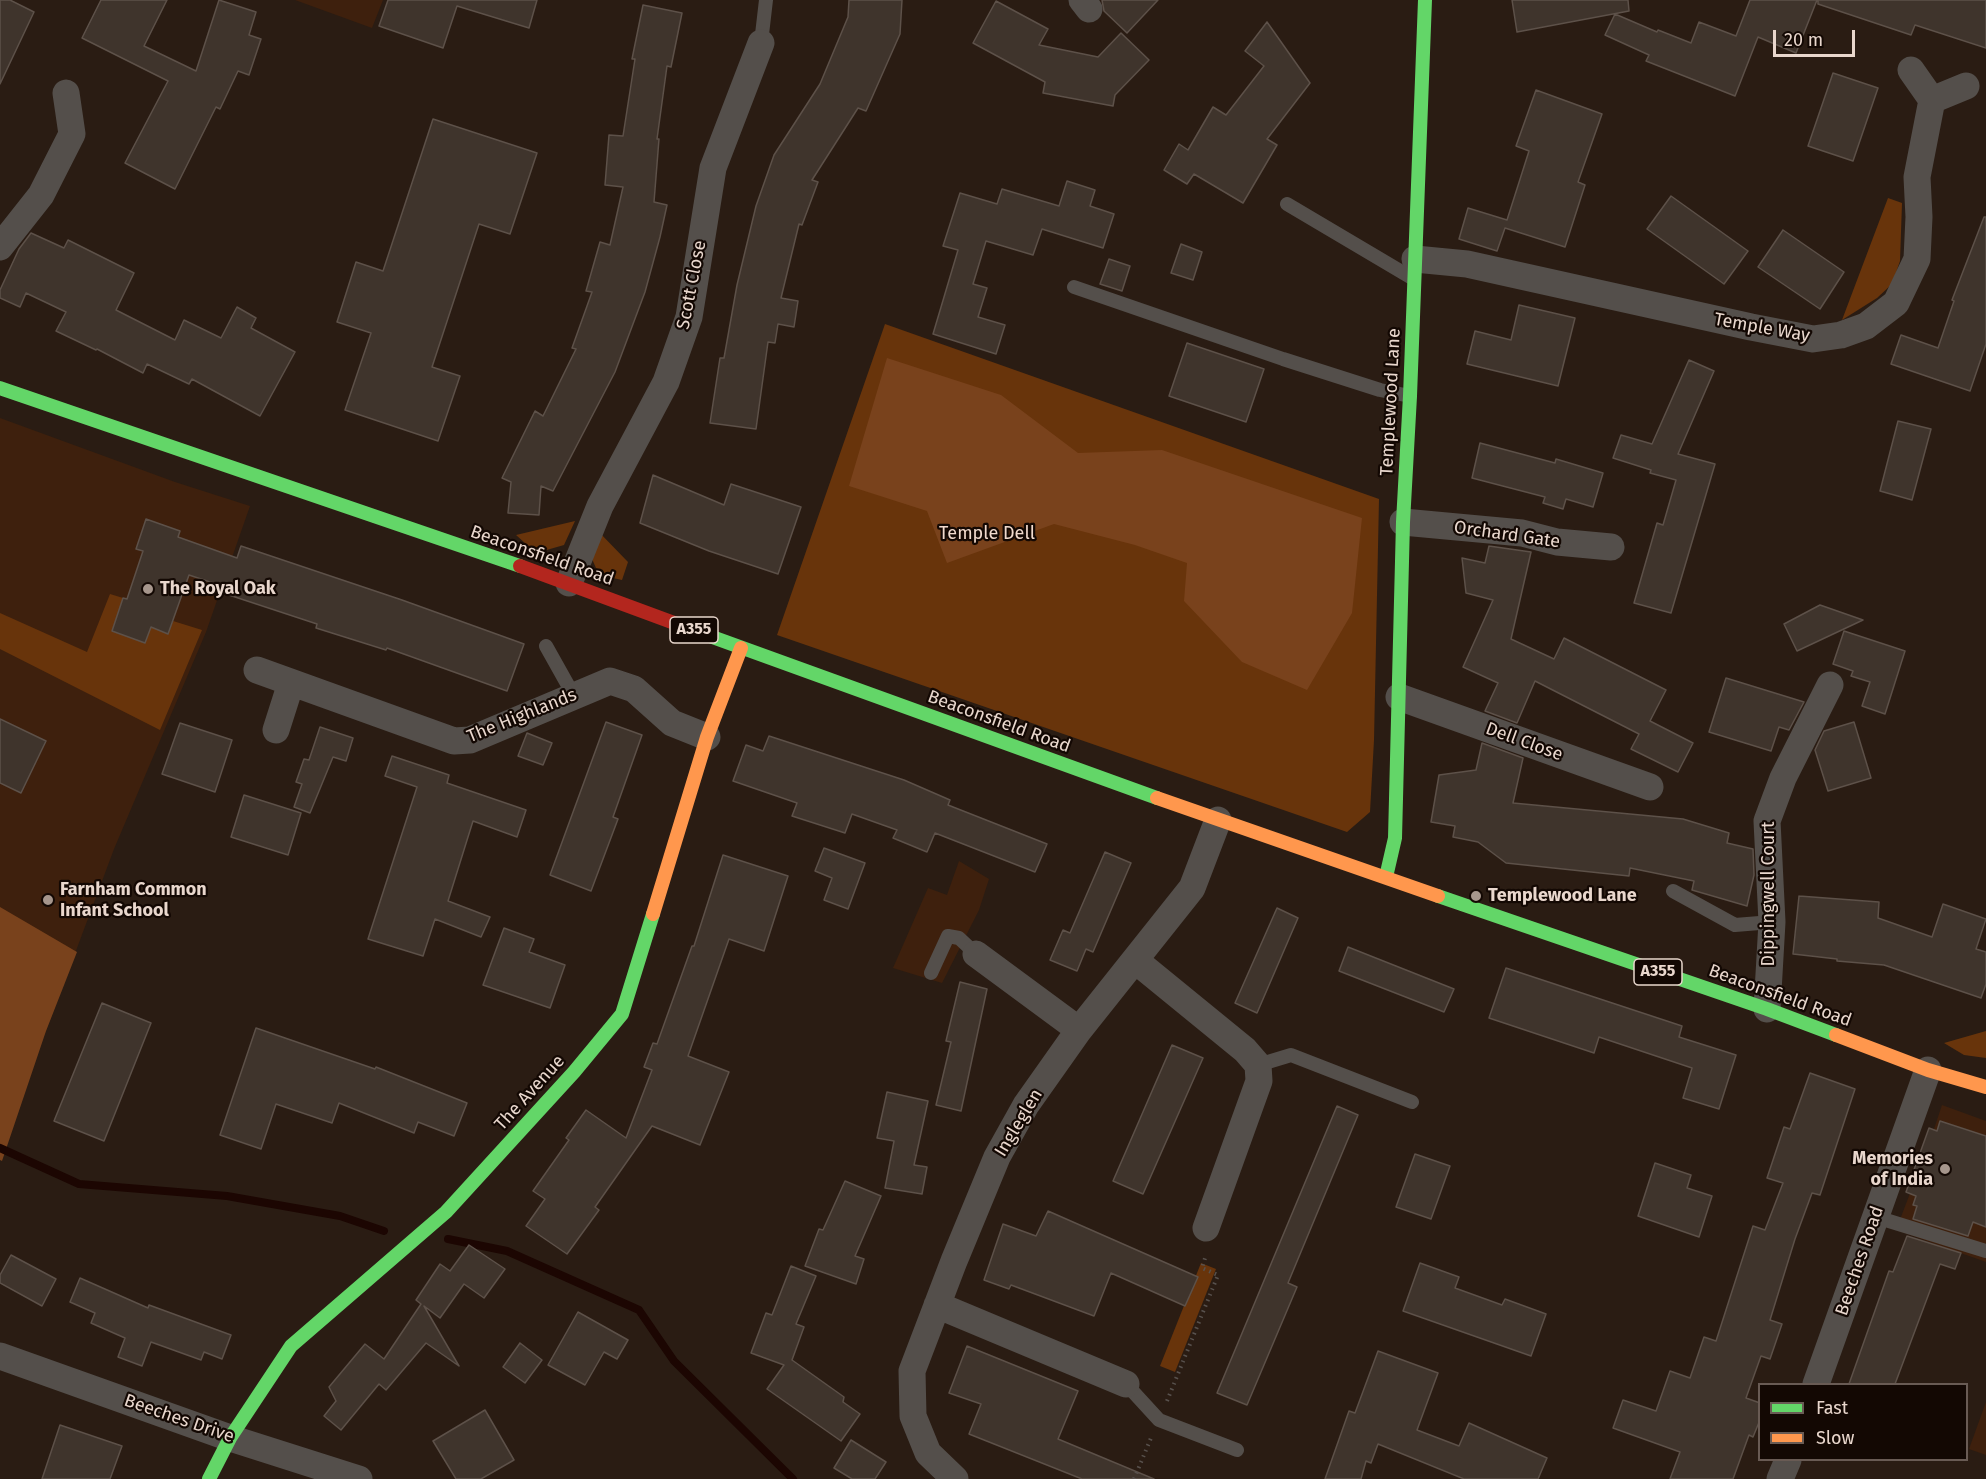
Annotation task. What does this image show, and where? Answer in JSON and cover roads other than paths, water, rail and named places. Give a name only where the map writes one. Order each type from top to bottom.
[{"type":"main road","name":"Templewood Lane","points":[[1386,877],[1395,838],[1403,522],[1425,0]]},
{"type":"main road","name":"Beaconsfield Road","points":[[0,388],[569,584],[1218,820],[1767,1010],[1928,1070],[1986,1087]]},
{"type":"main road","name":"The Avenue","points":[[209,1479],[230,1438],[291,1346],[446,1212],[574,1072],[622,1014],[707,737],[741,648]]},
{"type":"street","name":"Scott Close","points":[[569,584],[600,506],[666,382],[674,360],[689,316],[713,168],[761,43]]},
{"type":"street","points":[[1911,70],[1932,100],[1966,86]]},
{"type":"street","points":[[0,247],[41,195],[72,134],[66,93]]},
{"type":"street","name":"Temple Way","points":[[1414,269],[1467,264],[1813,339],[1841,334],[1866,326],[1896,303],[1917,258],[1919,217],[1917,177],[1932,100]]},
{"type":"street","name":"Orchard Gate","points":[[1403,522],[1522,533],[1557,542],[1611,547]]},
{"type":"street","name":"The Highlands","points":[[257,670],[454,741],[470,740],[610,681],[634,689],[672,723],[707,737]]},
{"type":"street","points":[[276,730],[291,683]]},
{"type":"street","name":"Dippingwell Court","points":[[1767,1010],[1772,922],[1767,821],[1783,778],[1830,685]]},
{"type":"street","name":"Dell Close","points":[[1399,697],[1650,787]]},
{"type":"street","name":"Ingleglen","points":[[955,1479],[928,1453],[913,1416],[912,1371],[937,1305],[997,1157],[1026,1105],[1079,1030],[1192,888],[1218,820]]},
{"type":"street","points":[[976,954],[1079,1030]]},
{"type":"street","points":[[1136,961],[1245,1050],[1258,1065],[1259,1080],[1206,1228]]},
{"type":"street","name":"Beeches Road","points":[[1816,1383],[1928,1070]]},
{"type":"street","points":[[937,1305],[1126,1384]]},
{"type":"street","name":"Beeches Drive","points":[[0,1356],[230,1438],[359,1479]]},
{"type":"street","points":[[1780,1479],[1788,1461]]},
{"type":"lane","points":[[761,43],[766,0]]},
{"type":"lane","points":[[1287,204],[1414,269]]},
{"type":"lane","points":[[1074,287],[1380,390],[1410,396]]},
{"type":"lane","points":[[546,646],[574,696]]},
{"type":"lane","points":[[1673,891],[1735,925],[1772,922]]},
{"type":"lane","points":[[931,973],[948,936],[959,938],[976,954]]},
{"type":"lane","points":[[1258,1065],[1291,1055],[1412,1102]]},
{"type":"lane","points":[[1876,1217],[1986,1251]]},
{"type":"lane","points":[[1126,1384],[1159,1420],[1237,1450]]},
{"type":"waterway","points":[[0,1148],[79,1184],[227,1196],[340,1216],[384,1231]]},
{"type":"waterway","points":[[448,1239],[507,1251],[639,1310],[674,1361],[793,1479]]},
{"type":"place","name":"The Royal Oak","points":[[148,589]]},
{"type":"place","name":"Templewood Lane","points":[[1476,896]]},
{"type":"place","name":"Farnham Common Infant School","points":[[48,900]]},
{"type":"place","name":"Memories of India","points":[[1945,1169]]},
{"type":"park label","name":"Temple Dell","points":[[987,534]]}]
